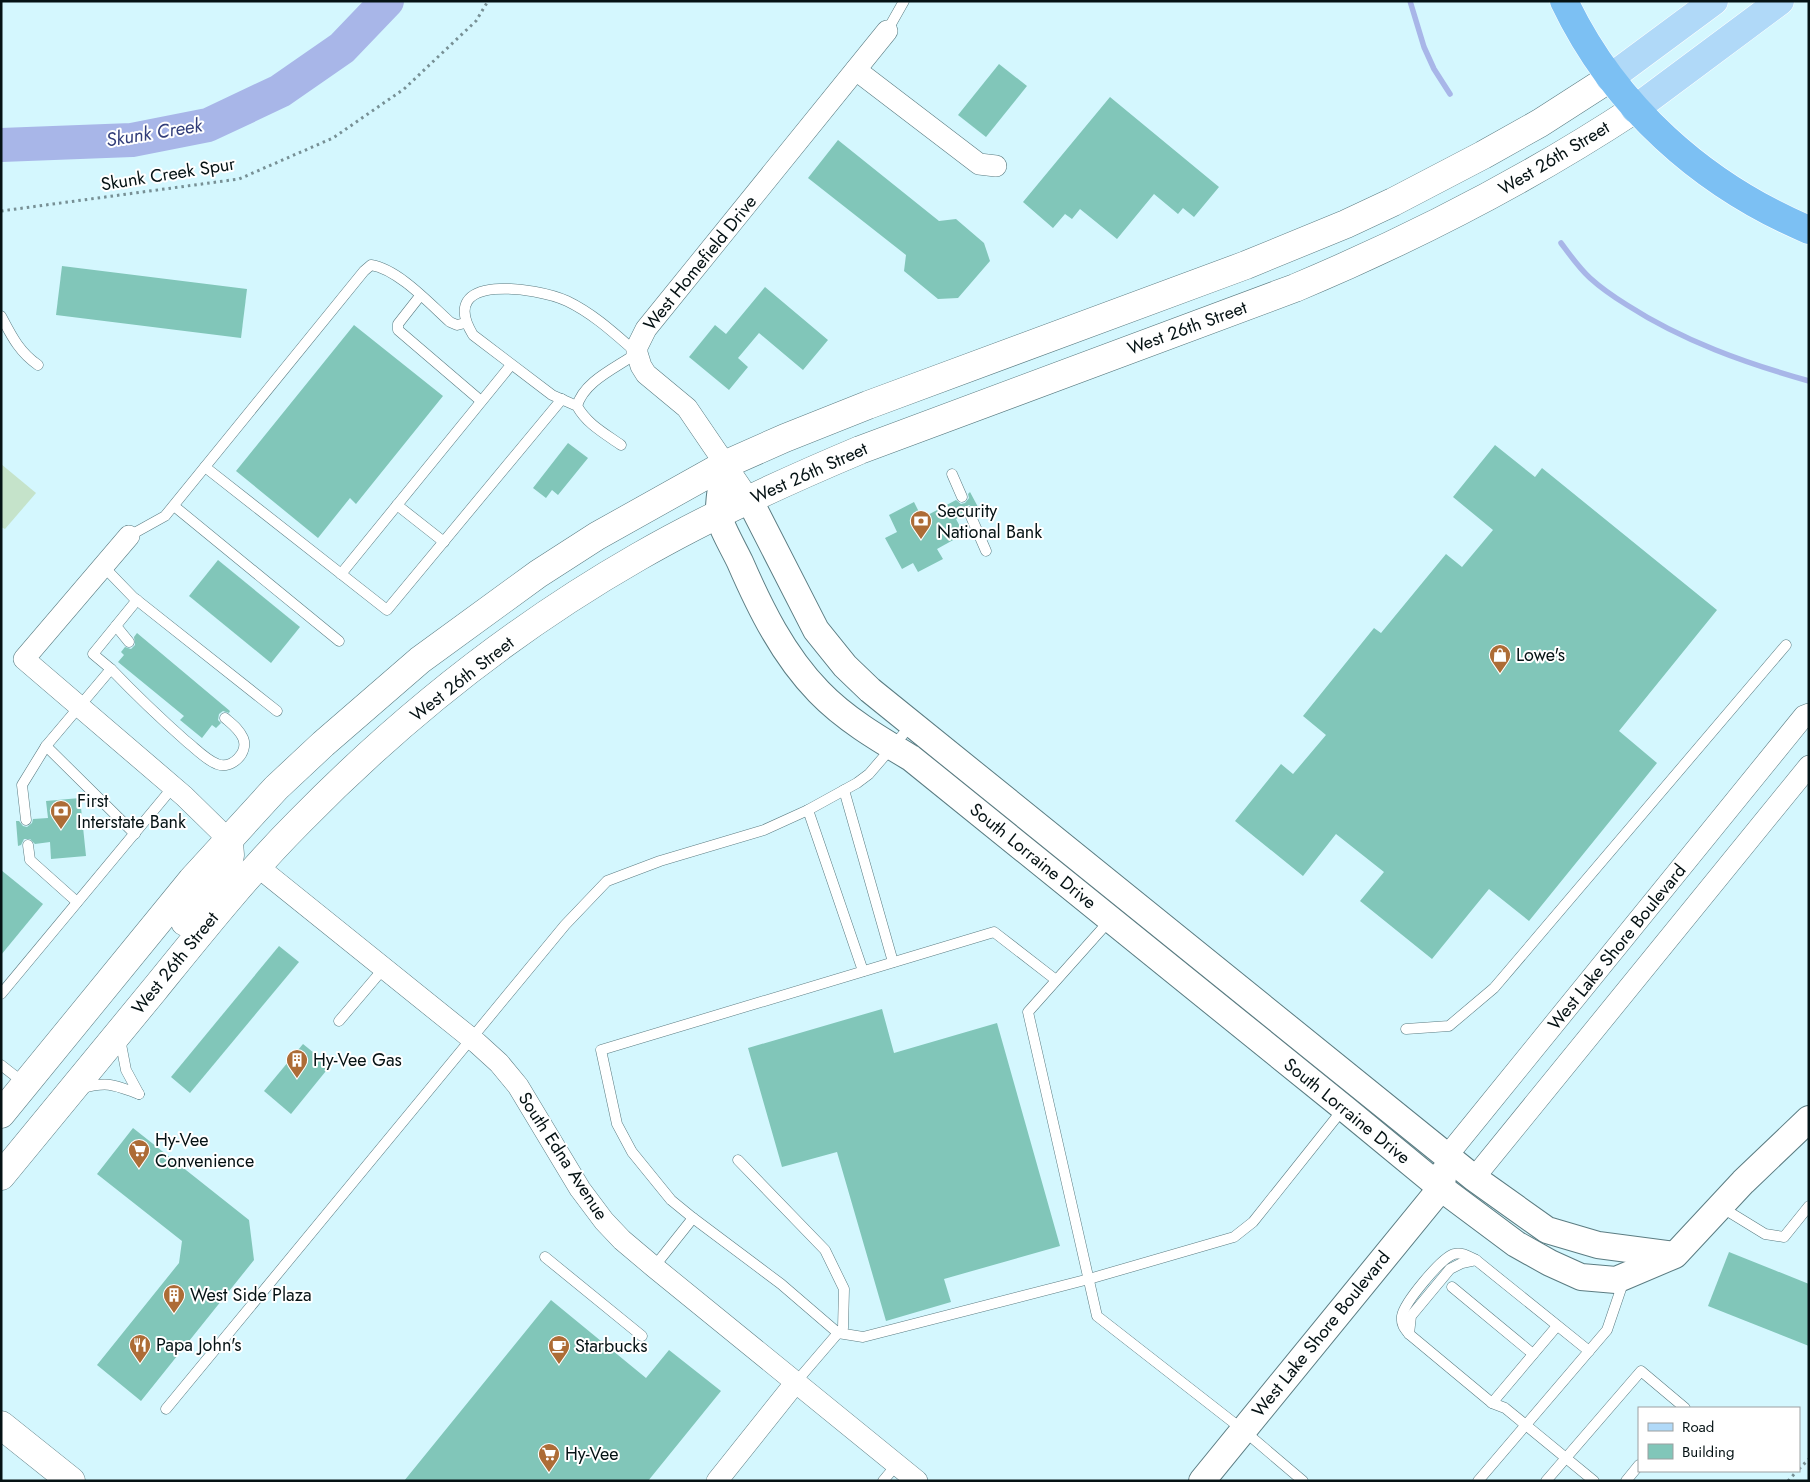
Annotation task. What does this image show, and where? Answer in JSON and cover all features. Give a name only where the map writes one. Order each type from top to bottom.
[{"type":"highway","points":[[1564,1],[1588,48],[1610,78],[1651,127],[1710,176],[1764,210],[1809,230]]},
{"type":"main road","points":[[1,1114],[148,933],[228,839],[276,788],[323,744],[420,660],[538,574],[597,536],[724,464],[868,405],[1246,265],[1346,224],[1416,190],[1540,123],[1610,78],[1714,1]]},
{"type":"main road","name":"West 26th Street","points":[[1,1176],[215,914],[298,822],[338,783],[443,691],[486,658],[596,583],[639,557],[749,499],[860,450],[1286,292],[1355,263],[1438,223],[1573,149],[1635,109],[1780,1]]},
{"type":"main road","points":[[257,866],[254,860],[254,850],[260,834],[273,816],[455,634]]},
{"type":"main road","points":[[65,1098],[112,1013],[227,869],[230,855],[228,839]]},
{"type":"main road","points":[[3,1431],[71,1481]]},
{"type":"street","name":"West Homefield Drive","points":[[637,353],[640,339],[646,329],[888,31]]},
{"type":"street","points":[[856,70],[979,164],[996,166]]},
{"type":"street","points":[[637,353],[646,374],[686,408],[749,499]]},
{"type":"street","name":"South Lorraine Drive","points":[[724,464],[719,515],[752,590],[785,649],[819,692],[836,708],[911,758],[1344,1108],[1440,1188],[1516,1244],[1550,1263],[1581,1277],[1616,1280],[1675,1255]]},
{"type":"street","name":"South Lorraine Drive","points":[[749,499],[804,609],[828,647],[870,690],[1474,1178],[1547,1230],[1598,1245],[1675,1255]]},
{"type":"street","points":[[129,536],[24,659],[173,787],[228,839]]},
{"type":"street","name":"West Lake Shore Boulevard","points":[[1202,1481],[1440,1188],[1447,1156],[1804,716],[1809,714]]},
{"type":"street","name":"West Lake Shore Boulevard","points":[[1474,1178],[1809,766]]},
{"type":"street","name":"South Edna Avenue","points":[[257,866],[472,1039],[499,1063],[518,1086],[580,1188],[604,1221],[622,1240],[918,1481]]},
{"type":"street","points":[[1675,1255],[1720,1206],[1809,1119]]},
{"type":"street","points":[[1440,1188],[1474,1178]]},
{"type":"street","points":[[717,1481],[796,1382]]},
{"type":"lane","points":[[888,31],[904,1]]},
{"type":"lane","points":[[129,536],[166,516],[364,271],[371,265],[381,267],[392,273],[450,322],[457,324],[465,323]]},
{"type":"lane","points":[[577,406],[580,396],[589,384],[637,353],[601,321],[566,301],[525,289],[496,288],[481,291],[470,299],[464,310],[465,323],[473,335],[552,395],[577,406],[582,416],[597,429],[621,444]]},
{"type":"lane","points":[[420,296],[398,324],[398,330],[481,401]]},
{"type":"lane","points":[[1,316],[14,341],[26,357],[38,364]]},
{"type":"lane","points":[[341,574],[511,365]]},
{"type":"lane","points":[[205,467],[387,610],[562,399]]},
{"type":"lane","points":[[952,474],[962,497]]},
{"type":"lane","points":[[397,505],[444,542]]},
{"type":"lane","points":[[174,506],[339,641]]},
{"type":"lane","points":[[969,512],[986,551]]},
{"type":"lane","points":[[103,566],[137,600],[277,712]]},
{"type":"lane","points":[[137,600],[93,654],[111,669],[152,711],[200,752],[217,764],[227,766],[236,761],[244,750],[244,739],[237,728],[225,718]]},
{"type":"lane","points":[[116,626],[130,642]]},
{"type":"lane","points":[[1406,1029],[1449,1026],[1494,988],[1786,645]]},
{"type":"lane","points":[[26,820],[22,784],[46,746],[111,669]]},
{"type":"lane","points":[[166,1409],[565,924],[607,881],[660,861],[764,830],[808,810],[869,774],[913,724]]},
{"type":"lane","points":[[46,746],[135,834]]},
{"type":"lane","points":[[1,994],[173,787]]},
{"type":"lane","points":[[844,790],[893,962]]},
{"type":"lane","points":[[808,810],[863,971]]},
{"type":"lane","points":[[28,845],[30,860],[77,902]]},
{"type":"lane","points":[[1111,919],[1028,1012],[1097,1316],[1243,1430],[1303,1481]]},
{"type":"lane","points":[[1056,980],[994,932],[600,1050],[617,1124],[632,1152],[671,1200],[780,1284],[838,1333],[863,1337],[1089,1279],[1234,1237],[1253,1222],[1344,1108]]},
{"type":"lane","points":[[339,1021],[384,968]]},
{"type":"lane","points":[[65,1098],[94,1085],[111,1084],[139,1094],[126,1070],[121,1053],[119,1032]]},
{"type":"lane","points":[[1,1065],[26,1084]]},
{"type":"lane","points":[[738,1160],[825,1250],[844,1289],[843,1328],[796,1382]]},
{"type":"lane","points":[[1720,1206],[1765,1234],[1784,1237],[1809,1206]]},
{"type":"lane","points":[[654,1267],[693,1218]]},
{"type":"lane","points":[[1588,1351],[1476,1260],[1460,1253],[1452,1254],[1443,1260],[1406,1306],[1402,1317],[1403,1326],[1409,1334],[1492,1403],[1505,1408],[1594,1481]]},
{"type":"lane","points":[[545,1257],[642,1336]]},
{"type":"lane","points":[[1481,1480],[1525,1425],[1607,1330],[1625,1276]]},
{"type":"lane","points":[[1452,1287],[1533,1354]]},
{"type":"lane","points":[[1492,1403],[1558,1326]]},
{"type":"lane","points":[[1546,1481],[1641,1372],[1684,1407]]},
{"type":"lane","points":[[883,1481],[897,1464]]},
{"type":"lane","points":[[1626,1481],[1638,1467]]},
{"type":"path","name":"Skunk Creek Spur","points":[[1,212],[239,179],[334,138],[404,89],[476,20],[488,1]]},
{"type":"path","points":[[1800,1468],[1809,1459]]},
{"type":"green space","points":[[1,464],[36,493],[5,529],[1,527]]},
{"type":"building","points":[[999,64],[1027,86],[986,137],[958,115]]},
{"type":"building","points":[[1110,97],[1219,187],[1194,217],[1183,208],[1178,214],[1154,194],[1117,239],[1080,209],[1072,219],[1065,214],[1053,228],[1023,202]]},
{"type":"building","points":[[838,140],[939,221],[956,219],[984,243],[990,261],[958,298],[938,299],[904,271],[906,255],[808,178]]},
{"type":"building","points":[[62,266],[247,289],[241,338],[56,315]]},
{"type":"building","points":[[765,287],[828,340],[803,370],[759,333],[738,358],[748,367],[729,390],[689,357],[715,325],[726,334]]},
{"type":"building","points":[[354,325],[443,396],[356,504],[350,498],[318,538],[236,471]]},
{"type":"building","points":[[568,443],[588,458],[558,495],[552,490],[546,498],[533,488]]},
{"type":"building","name":"Lowe's","points":[[1495,445],[1535,477],[1542,468],[1717,610],[1619,731],[1657,763],[1529,921],[1489,889],[1432,959],[1360,901],[1384,872],[1336,834],[1303,876],[1235,821],[1281,764],[1293,774],[1326,735],[1303,716],[1374,628],[1381,633],[1446,554],[1462,567],[1493,530],[1453,497]]},
{"type":"building","points":[[970,492],[978,507],[975,509],[969,505],[963,508],[963,515],[956,519],[964,534],[937,549],[943,559],[918,572],[913,563],[902,569],[885,538],[897,532],[889,515],[914,502],[922,518],[956,500],[961,504],[965,503],[969,498],[968,494]]},
{"type":"building","points":[[218,560],[300,627],[271,663],[189,596]]},
{"type":"building","points":[[137,633],[230,711],[229,713],[223,711],[219,714],[218,720],[221,723],[216,728],[212,725],[202,738],[180,720],[184,716],[118,662],[124,655],[121,652],[125,647],[131,649],[135,645],[134,637]]},
{"type":"building","points":[[80,798],[86,856],[51,859],[50,842],[35,844],[30,839],[24,839],[21,845],[18,846],[16,821],[27,827],[32,823],[33,819],[48,818],[46,801]]},
{"type":"building","points":[[1,870],[43,904],[1,955]]},
{"type":"building","points":[[279,946],[299,962],[190,1093],[171,1077]]},
{"type":"building","points":[[882,1009],[894,1053],[997,1023],[1060,1246],[944,1279],[951,1302],[886,1321],[837,1152],[782,1167],[748,1048]]},
{"type":"building","name":"Hy-Vee Gas","points":[[303,1044],[330,1066],[291,1114],[264,1091]]},
{"type":"building","name":"West Side Plaza","points":[[133,1128],[249,1220],[254,1260],[141,1401],[97,1365],[179,1263],[182,1241],[97,1174]]},
{"type":"building","points":[[1729,1252],[1809,1284],[1809,1346],[1708,1306]]},
{"type":"building","points":[[551,1300],[646,1378],[669,1350],[721,1391],[648,1481],[404,1481]]},
{"type":"waterway","name":"Skunk Creek","points":[[1,145],[132,140],[208,125],[280,91],[342,48],[387,1]]},
{"type":"waterway","points":[[1410,1],[1424,47],[1434,69],[1450,94]]},
{"type":"waterway","points":[[1561,243],[1578,266],[1594,282],[1648,318],[1715,350],[1761,367],[1809,381]]},
{"type":"place","name":"Security National Bank","points":[[921,540]]},
{"type":"place","name":"Lowe's","points":[[1500,674]]},
{"type":"place","name":"First Interstate Bank","points":[[61,830]]},
{"type":"place","name":"Hy-Vee Gas","points":[[297,1079]]},
{"type":"place","name":"Hy-Vee Convenience","points":[[139,1169]]},
{"type":"place","name":"West Side Plaza","points":[[174,1314]]},
{"type":"place","name":"Papa John's","points":[[140,1364]]},
{"type":"place","name":"Starbucks","points":[[559,1365]]},
{"type":"place","name":"Hy-Vee","points":[[549,1473]]}]
